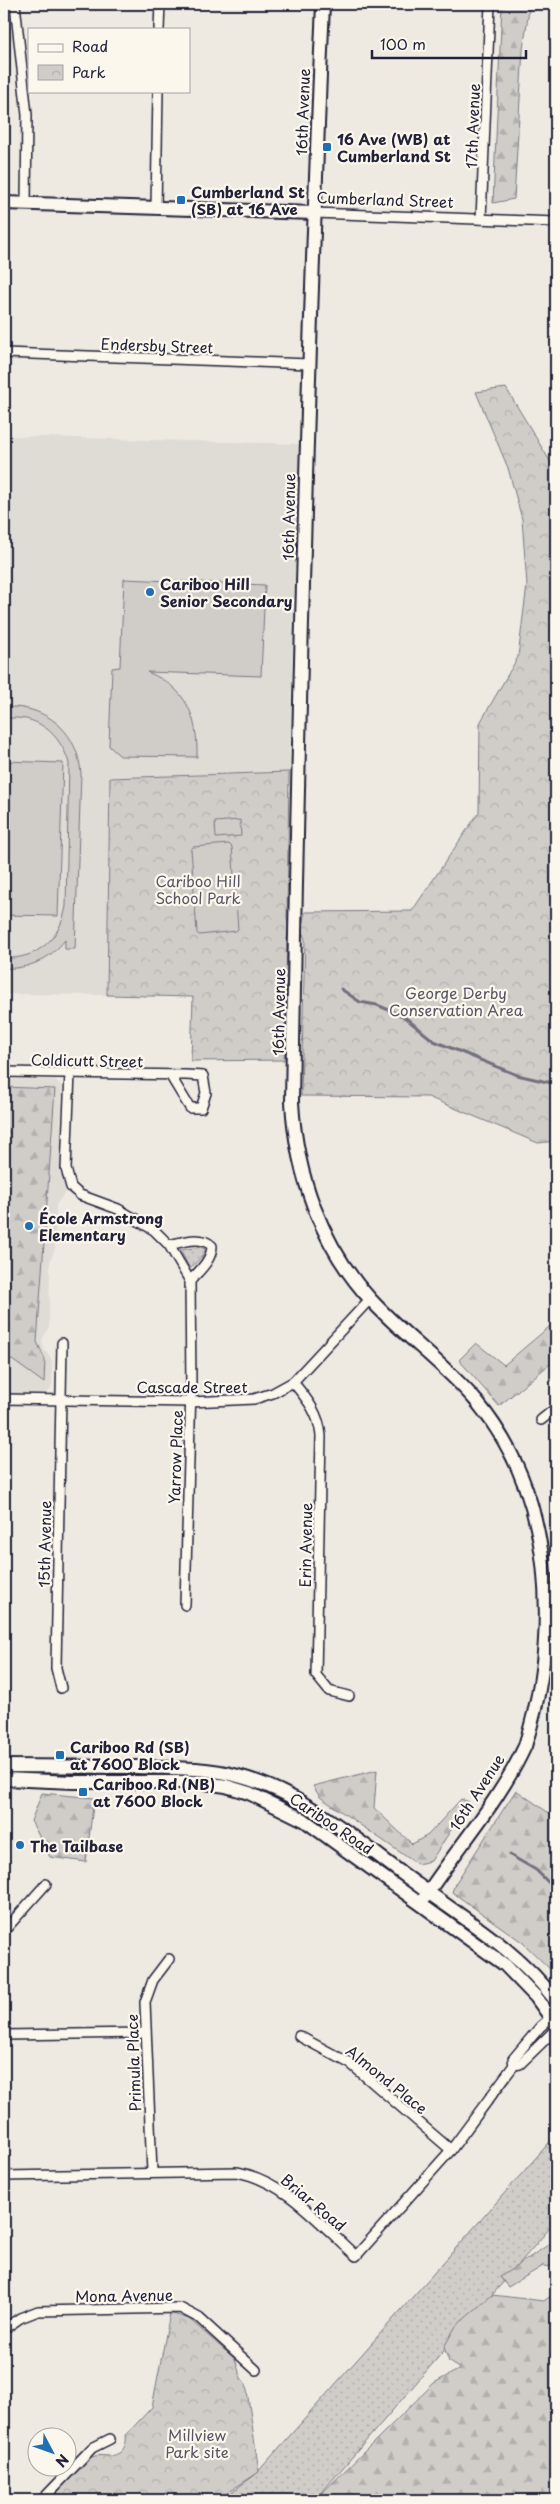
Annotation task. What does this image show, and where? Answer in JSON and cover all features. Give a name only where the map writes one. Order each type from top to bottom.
[{"type":"street","points":[[15,4],[28,116],[26,203]]},
{"type":"street","points":[[159,28],[160,4]]},
{"type":"street","name":"16th Avenue","points":[[323,4],[314,213],[298,714],[293,1122],[301,1170],[322,1227],[342,1262],[370,1299],[464,1387],[489,1418],[510,1452],[527,1487],[542,1531],[555,1622],[544,1686],[525,1746],[504,1786],[424,1898]]},
{"type":"street","name":"17th Avenue","points":[[481,219],[490,4]]},
{"type":"street","points":[[156,208],[158,92]]},
{"type":"street","name":"Cumberland Street","points":[[4,203],[556,222]]},
{"type":"street","name":"Endersby Street","points":[[4,353],[310,364]]},
{"type":"street","name":"Coldicutt Street","points":[[4,1072],[186,1074],[205,1079],[206,1093],[201,1108],[190,1108],[170,1075]]},
{"type":"street","name":"Yarrow Place","points":[[70,1074],[66,1168],[71,1187],[84,1197],[118,1209],[138,1219],[169,1245],[190,1281],[191,1402],[185,1605]]},
{"type":"street","points":[[169,1245],[206,1240],[212,1246],[212,1252],[208,1260],[190,1281]]},
{"type":"street","name":"Cascade Street","points":[[4,1399],[191,1402],[254,1399],[273,1393],[293,1382],[370,1299]]},
{"type":"street","name":"15th Avenue","points":[[61,1688],[56,1668],[62,1343]]},
{"type":"street","name":"Erin Avenue","points":[[293,1382],[313,1407],[318,1417],[321,1436],[316,1675],[330,1691],[350,1696]]},
{"type":"street","points":[[541,1420],[556,1408]]},
{"type":"street","name":"Cariboo Road","points":[[4,1766],[190,1768],[237,1776],[274,1788],[297,1800],[424,1898],[512,1971],[555,2021]]},
{"type":"street","name":"Cariboo Road","points":[[4,1779],[92,1782],[185,1780],[226,1786],[270,1802],[304,1820],[502,1946],[540,1981],[556,2001]]},
{"type":"street","points":[[4,1930],[46,1884]]},
{"type":"street","name":"Primula Place","points":[[152,2172],[146,1996],[153,1980],[169,1959]]},
{"type":"street","name":"Briar Road","points":[[4,2176],[237,2172],[261,2178],[284,2192],[356,2256],[451,2150],[514,2065],[513,2059],[555,2021]]},
{"type":"street","points":[[4,2035],[146,2033]]},
{"type":"street","name":"Almond Place","points":[[299,2036],[351,2064],[451,2150]]},
{"type":"street","name":"Mona Avenue","points":[[4,2329],[20,2318],[38,2312],[180,2308],[199,2318],[256,2370]]},
{"type":"street","points":[[42,2500],[92,2448],[110,2439]]},
{"type":"shaded area","name":"Cariboo Hill Senior Secondary","points":[[4,436],[299,444],[289,772],[110,778],[107,995],[4,994]]},
{"type":"shaded area","name":"École Armstrong Elementary","points":[[4,1079],[54,1080],[62,1086],[60,1174],[66,1191],[56,1205],[55,1248],[50,1262],[49,1327],[42,1340],[44,1349],[52,1360],[52,1384],[50,1390],[43,1393],[4,1393]]},
{"type":"green space","points":[[502,4],[530,4],[523,49],[514,199],[493,203]]},
{"type":"green space","name":"George Derby Conservation Area","points":[[506,388],[556,471],[556,1141],[538,1143],[428,1097],[301,1096],[305,939],[301,929],[305,912],[412,911],[479,812],[480,723],[518,657],[527,585],[522,519],[508,468],[476,392]]},
{"type":"green space","points":[[124,579],[265,585],[261,676],[147,672],[171,686],[187,705],[195,729],[197,757],[120,756],[109,746],[112,668],[120,667]]},
{"type":"green space","points":[[4,708],[29,709],[52,719],[69,737],[79,760],[81,773],[75,949],[65,949],[65,940],[53,953],[38,962],[22,967],[4,968],[4,958],[16,958],[27,955],[46,945],[59,928],[66,906],[69,763],[60,743],[45,728],[36,722],[26,719],[4,719]]},
{"type":"green space","points":[[4,761],[63,763],[58,916],[4,915]]},
{"type":"green space","name":"Cariboo Hill School Park","points":[[289,772],[287,919],[291,932],[287,938],[284,1060],[191,1061],[193,997],[107,995],[110,778]]},
{"type":"green space","points":[[240,820],[241,836],[216,838],[215,822]]},
{"type":"green space","points":[[229,844],[232,847],[238,929],[236,931],[199,935],[197,933],[191,849],[193,847]]},
{"type":"green space","name":"École Armstrong Elementary","points":[[4,1087],[55,1089],[37,1342],[45,1359],[44,1383],[4,1354]]},
{"type":"green space","points":[[201,1247],[205,1249],[205,1253],[190,1269],[180,1250]]},
{"type":"green space","points":[[556,1321],[556,1359],[499,1406],[459,1360],[476,1343],[504,1365]]},
{"type":"green space","points":[[377,1770],[374,1808],[412,1844],[428,1835],[461,1799],[469,1802],[431,1861],[417,1864],[320,1797],[313,1786]]},
{"type":"green space","points":[[516,1790],[556,1818],[556,1975],[522,1942],[452,1892],[455,1884]]},
{"type":"green space","points":[[42,1793],[94,1798],[86,1862],[50,1857],[31,1821]]},
{"type":"green space","points":[[556,2135],[556,2221],[315,2500],[221,2500],[255,2475]]},
{"type":"green space","points":[[556,2241],[556,2267],[543,2266],[508,2287],[500,2277]]},
{"type":"green space","points":[[556,2292],[556,2500],[315,2500],[434,2383],[460,2369],[449,2362],[444,2347],[456,2326],[492,2295],[544,2301]]},
{"type":"green space","name":"Millview Park site","points":[[170,2313],[189,2319],[235,2359],[241,2378],[246,2384],[259,2472],[216,2500],[50,2500],[72,2476],[78,2476],[78,2469],[87,2460],[95,2456],[116,2455],[121,2451],[125,2445],[126,2435],[152,2407]]},
{"type":"waterway","points":[[341,989],[360,1002],[377,1005],[403,1016],[434,1041],[517,1075],[556,1084]]},
{"type":"waterway","points":[[510,1855],[536,1870],[556,1890]]},
{"type":"place","name":"16 Ave (WB) at Cumberland St","points":[[327,147]]},
{"type":"place","name":"Cumberland St (SB) at 16 Ave","points":[[181,200]]},
{"type":"place","name":"Cariboo Hill Senior Secondary","points":[[150,592]]},
{"type":"place","name":"École Armstrong Elementary","points":[[29,1226]]},
{"type":"place","name":"Cariboo Rd (SB) at 7600 Block","points":[[60,1755]]},
{"type":"place","name":"Cariboo Rd (NB) at 7600 Block","points":[[83,1792]]},
{"type":"place","name":"The Tailbase","points":[[20,1845]]}]
